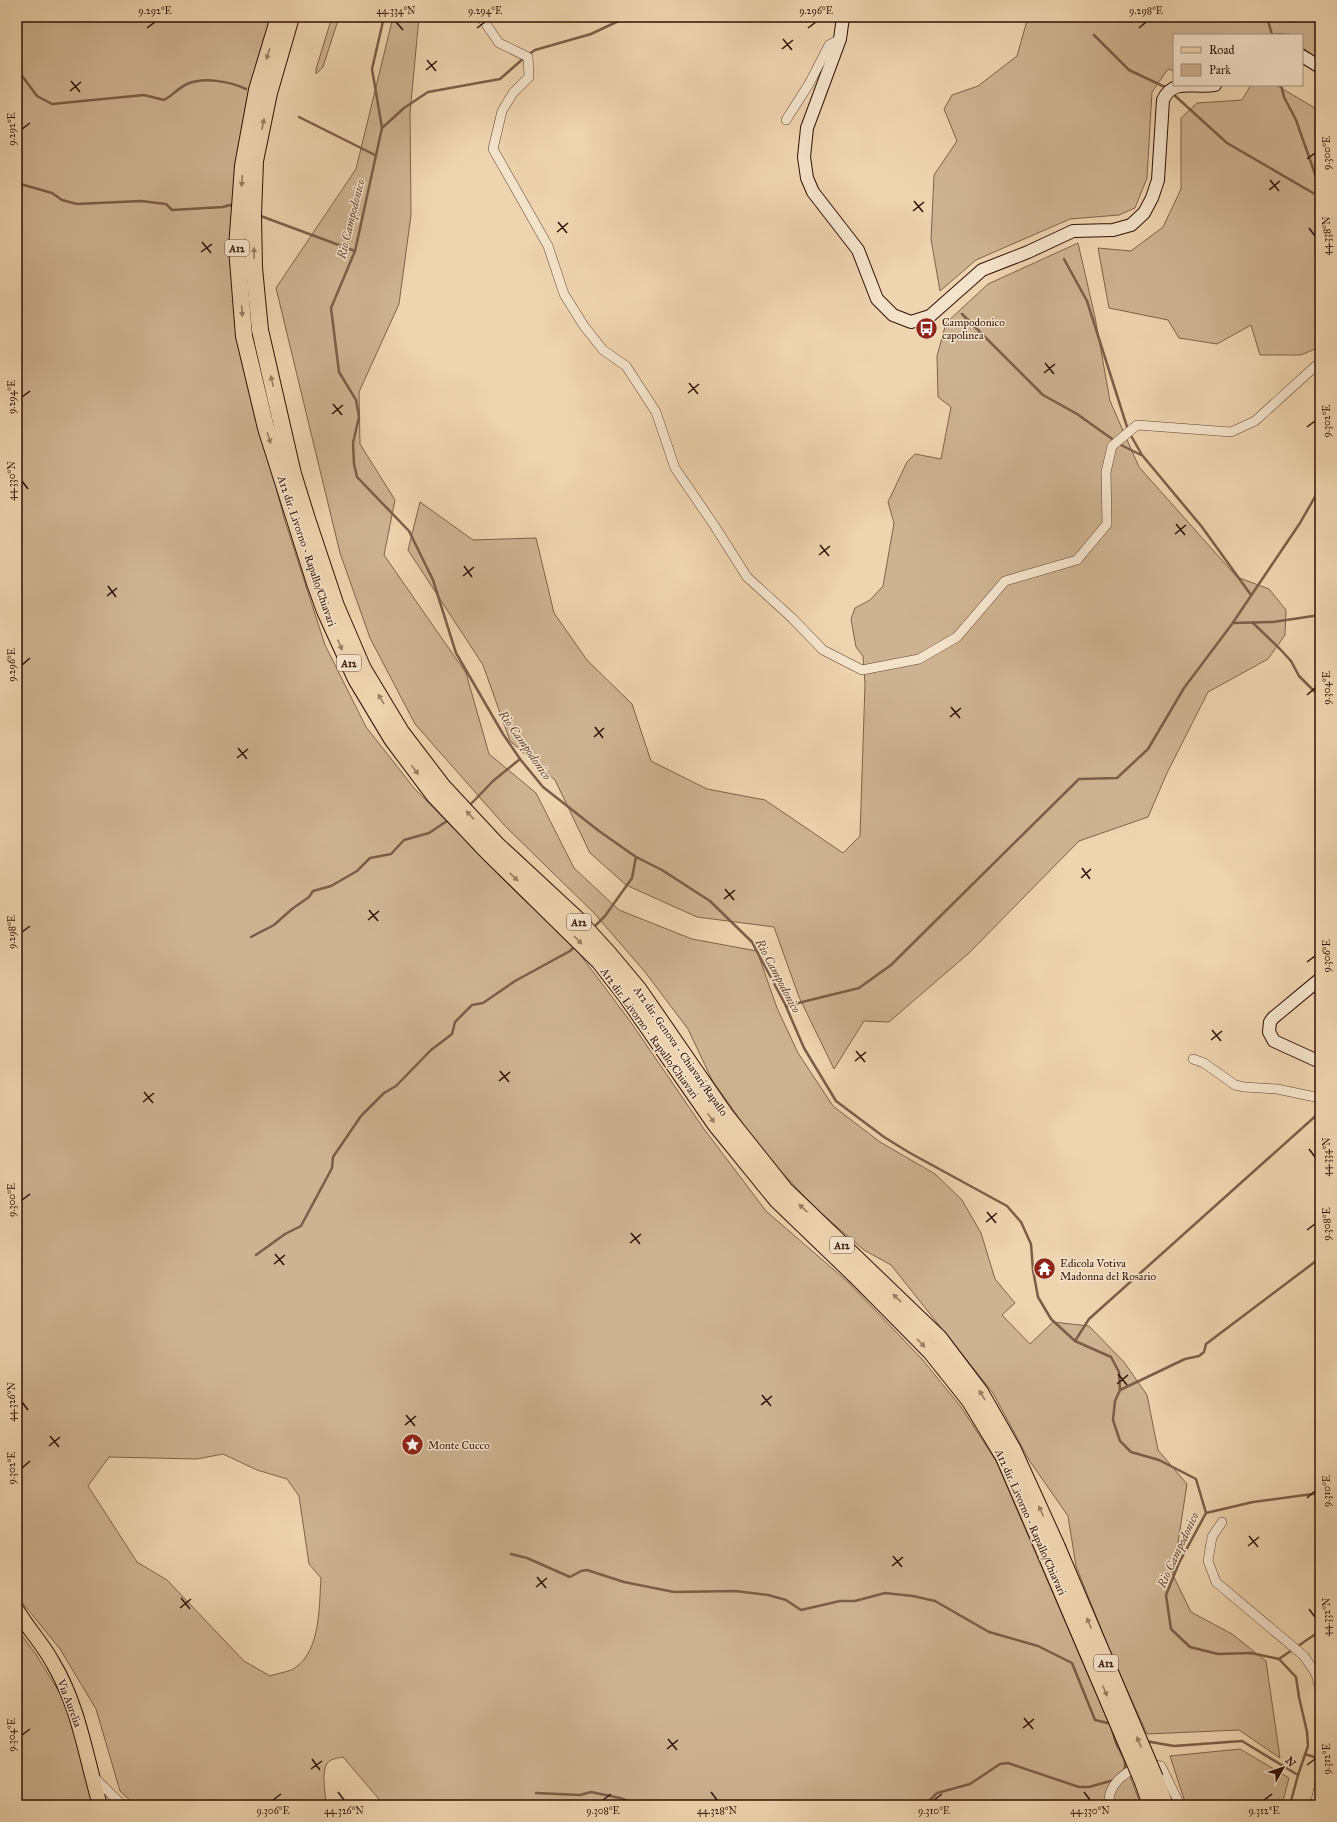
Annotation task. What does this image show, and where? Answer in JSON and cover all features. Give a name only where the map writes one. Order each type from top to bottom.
[{"type":"highway","name":"A12 dir. Livorno - Rapallo/Chiavari","points":[[279,17],[257,90],[244,158],[237,248],[244,336],[266,428],[287,476],[322,581]]},
{"type":"highway","name":"A12","points":[[287,476],[260,330],[254,268],[253,215],[256,161],[269,93],[291,17]]},
{"type":"highway","name":"A12 dir. Genova - Chiavari/Rapallo","points":[[322,581],[336,606],[363,669],[396,736],[444,787],[492,847],[639,990],[726,1116],[785,1190],[939,1338],[980,1392],[1013,1450],[1051,1550],[1149,1780],[1165,1805]]},
{"type":"highway","name":"A12","points":[[1149,1780],[1151,1805]]},
{"type":"main road","name":"Via Aurelia","points":[[17,1610],[54,1663],[68,1694],[79,1726],[100,1805]]},
{"type":"street","points":[[481,17],[499,42],[528,56],[529,76],[513,93],[502,111],[493,149],[548,246],[564,294],[584,326],[604,350],[626,366],[656,412],[675,468],[714,525],[747,578],[792,618],[823,650],[862,670],[919,659],[957,637],[1005,581],[1077,560],[1107,524],[1106,472],[1112,446],[1137,425],[1231,432],[1255,420],[1320,362]]},
{"type":"street","points":[[843,17],[840,39],[807,128],[804,157],[807,178],[813,192],[858,250],[877,300],[893,315],[911,322],[930,316],[982,270],[1028,252],[1073,231],[1113,230],[1131,225],[1144,213],[1152,198],[1158,180],[1163,100],[1166,93],[1175,86]]},
{"type":"street","points":[[786,120],[809,84],[829,44],[840,39]]},
{"type":"street","points":[[1303,57],[1320,67]]},
{"type":"street","points":[[1320,979],[1273,1018],[1270,1022],[1269,1032],[1271,1037],[1278,1044],[1320,1062]]},
{"type":"street","points":[[1193,1059],[1204,1063],[1235,1085],[1278,1089],[1320,1098]]},
{"type":"street","points":[[1222,1522],[1212,1537],[1208,1561],[1216,1582],[1304,1656],[1316,1674],[1320,1689]]},
{"type":"street","points":[[1109,1805],[1109,1799],[1119,1777],[1142,1763],[1162,1766],[1180,1805]]},
{"type":"street","points":[[91,1775],[122,1805]]},
{"type":"street","points":[[1315,1805],[1319,1793],[1320,1782]]},
{"type":"green space","points":[[17,17],[272,17],[250,86],[231,218],[242,353],[284,518],[325,645],[366,727],[414,788],[515,891],[576,949],[630,1021],[704,1129],[766,1211],[848,1282],[922,1359],[961,1407],[996,1461],[1118,1745],[1141,1805],[384,1805],[343,1757],[331,1760],[327,1763],[325,1768],[324,1781],[326,1805],[135,1805],[120,1791],[96,1709],[60,1649],[17,1596]],"holes":[[[223,1454],[257,1470],[287,1479],[299,1496],[309,1564],[321,1578],[317,1626],[310,1649],[304,1659],[296,1667],[270,1676],[244,1661],[167,1580],[137,1562],[88,1486],[109,1457],[197,1459]]]},
{"type":"green space","points":[[332,17],[339,17],[323,67],[316,74],[316,69]]},
{"type":"green space","points":[[393,17],[419,17],[410,113],[411,215],[399,304],[359,392],[360,444],[395,500],[384,555],[466,673],[489,754],[536,793],[574,868],[619,910],[692,939],[757,951],[777,1008],[798,1053],[833,1106],[880,1142],[935,1174],[962,1200],[981,1233],[995,1279],[1015,1303],[1002,1315],[1030,1344],[1053,1322],[1089,1326],[1124,1362],[1147,1395],[1158,1450],[1187,1484],[1173,1575],[1191,1612],[1232,1634],[1266,1661],[1280,1758],[1239,1730],[1147,1734],[1113,1659],[1076,1566],[1068,1516],[1029,1460],[993,1393],[891,1265],[864,1250],[815,1208],[763,1152],[712,1080],[688,1029],[645,972],[594,913],[505,826],[415,724],[370,638],[340,553],[276,288],[356,169]]},
{"type":"green space","points":[[1028,17],[1320,17],[1320,61],[1303,48],[1303,34],[1173,34],[1173,71],[1168,69],[1152,92],[1147,178],[1135,208],[1119,215],[1070,219],[976,260],[940,291],[931,239],[934,175],[957,141],[944,109],[952,95],[978,86],[1017,56]]},
{"type":"green space","points":[[1250,86],[1278,86],[1320,111],[1320,347],[1301,355],[1260,355],[1251,325],[1217,344],[1179,338],[1168,320],[1109,308],[1098,248],[1131,251],[1163,227],[1181,189],[1181,118],[1197,103],[1242,100]]},
{"type":"green space","points":[[1078,243],[1095,317],[1110,401],[1139,467],[1237,577],[1269,589],[1286,610],[1285,635],[1268,659],[1208,692],[1167,773],[1148,817],[1079,841],[969,953],[889,1022],[864,1021],[834,1069],[799,997],[774,927],[697,917],[626,885],[590,853],[555,780],[510,741],[483,665],[408,550],[420,502],[473,540],[536,538],[554,613],[587,660],[632,704],[651,761],[707,789],[765,800],[843,853],[860,836],[865,684],[863,656],[856,647],[851,619],[855,608],[870,600],[883,586],[894,523],[888,502],[907,462],[915,454],[941,459],[951,407],[938,397],[937,356],[946,323],[988,284]]},
{"type":"green space","points":[[17,1629],[35,1653],[66,1703],[98,1805],[17,1805]]},
{"type":"green space","points":[[1240,1749],[1289,1778],[1282,1805],[1186,1805],[1170,1756]]},
{"type":"waterway","name":"Rio Campodonico","points":[[384,17],[372,69],[382,128],[355,251],[331,308],[339,372],[356,400],[359,417],[353,443],[354,464],[357,477],[409,531],[433,580],[456,653],[503,734],[520,759],[543,787],[599,831],[636,857],[662,870],[710,901],[752,942],[785,1004],[804,1048],[836,1101],[884,1137],[910,1153],[1007,1206],[1021,1222],[1031,1244],[1033,1270],[1038,1297],[1051,1319],[1075,1341],[1111,1357],[1119,1372],[1120,1390],[1115,1401],[1113,1420],[1120,1441],[1131,1452],[1159,1460],[1196,1479],[1206,1513],[1179,1563],[1166,1595],[1171,1629],[1190,1647],[1218,1654],[1251,1653],[1279,1659],[1296,1677],[1307,1732],[1308,1746],[1290,1805]]},
{"type":"waterway","points":[[528,55],[535,50],[591,34],[627,17]]},
{"type":"waterway","points":[[1267,17],[1272,34]]},
{"type":"waterway","points":[[1094,35],[1129,70],[1167,88]]},
{"type":"waterway","points":[[382,128],[404,108],[428,92],[500,79],[524,58]]},
{"type":"waterway","points":[[17,69],[37,96],[52,104],[144,95],[164,100],[187,84],[209,80],[224,82],[246,89]]},
{"type":"waterway","points":[[1281,86],[1284,97],[1296,120],[1320,188]]},
{"type":"waterway","points":[[1172,93],[1227,143],[1320,197]]},
{"type":"waterway","points":[[299,117],[375,155]]},
{"type":"waterway","points":[[17,183],[52,193],[62,200],[77,204],[141,201],[166,204],[172,210],[223,207],[230,205],[235,207]]},
{"type":"waterway","points":[[258,215],[355,251]]},
{"type":"waterway","points":[[1064,259],[1087,301],[1128,430]]},
{"type":"waterway","points":[[962,314],[1043,395],[1077,414],[1115,441]]},
{"type":"waterway","points":[[1130,434],[1142,455],[1202,527],[1251,595]]},
{"type":"waterway","points":[[1119,444],[1141,455]]},
{"type":"waterway","points":[[786,1006],[859,988],[891,965],[1079,779],[1117,778],[1148,749],[1184,688],[1232,624],[1300,523],[1320,488]]},
{"type":"waterway","points":[[1233,623],[1273,622],[1320,615]]},
{"type":"waterway","points":[[1253,623],[1291,661],[1299,676],[1320,697]]},
{"type":"waterway","points":[[469,806],[493,781],[520,759]]},
{"type":"waterway","points":[[251,937],[274,925],[292,909],[309,897],[313,891],[331,886],[357,871],[370,858],[391,854],[404,840],[429,833],[450,819]]},
{"type":"waterway","points":[[592,929],[605,916],[632,878],[636,857]]},
{"type":"waterway","points":[[256,1255],[285,1234],[301,1226],[332,1168],[333,1157],[361,1116],[384,1093],[396,1086],[431,1050],[452,1034],[455,1022],[472,1005],[483,1003],[515,981],[570,951],[576,945]]},
{"type":"waterway","points":[[1075,1341],[1089,1319],[1320,1112]]},
{"type":"waterway","points":[[1120,1390],[1185,1359],[1199,1356],[1204,1352],[1206,1344],[1320,1258]]},
{"type":"waterway","points":[[1206,1513],[1253,1502],[1320,1493]]},
{"type":"waterway","points":[[511,1554],[527,1558],[570,1577],[581,1571],[587,1570],[624,1582],[674,1592],[735,1591],[768,1595],[786,1600],[801,1610],[840,1601],[855,1601],[885,1593],[913,1596],[935,1601],[989,1632],[1038,1646],[1072,1663],[1095,1720],[1112,1724]]},
{"type":"waterway","points":[[1279,1659],[1320,1631]]},
{"type":"waterway","points":[[1112,1730],[1116,1743],[1125,1761],[1124,1772]]},
{"type":"waterway","points":[[1145,1741],[1174,1746],[1242,1741],[1298,1775]]},
{"type":"waterway","points":[[1305,1754],[1320,1759]]},
{"type":"waterway","points":[[922,1805],[928,1802],[937,1793],[970,1784],[1000,1764],[1008,1763],[1079,1787],[1089,1787],[1114,1780]]},
{"type":"waterway","points":[[536,1793],[580,1795],[591,1792],[620,1798],[639,1805]]},
{"type":"place","name":"Campodonico capolinea","points":[[926,328]]},
{"type":"place","name":"Edicola Votiva Madonna del Rosario","points":[[1045,1269]]},
{"type":"place","name":"Monte Cucco","points":[[413,1445]]}]
